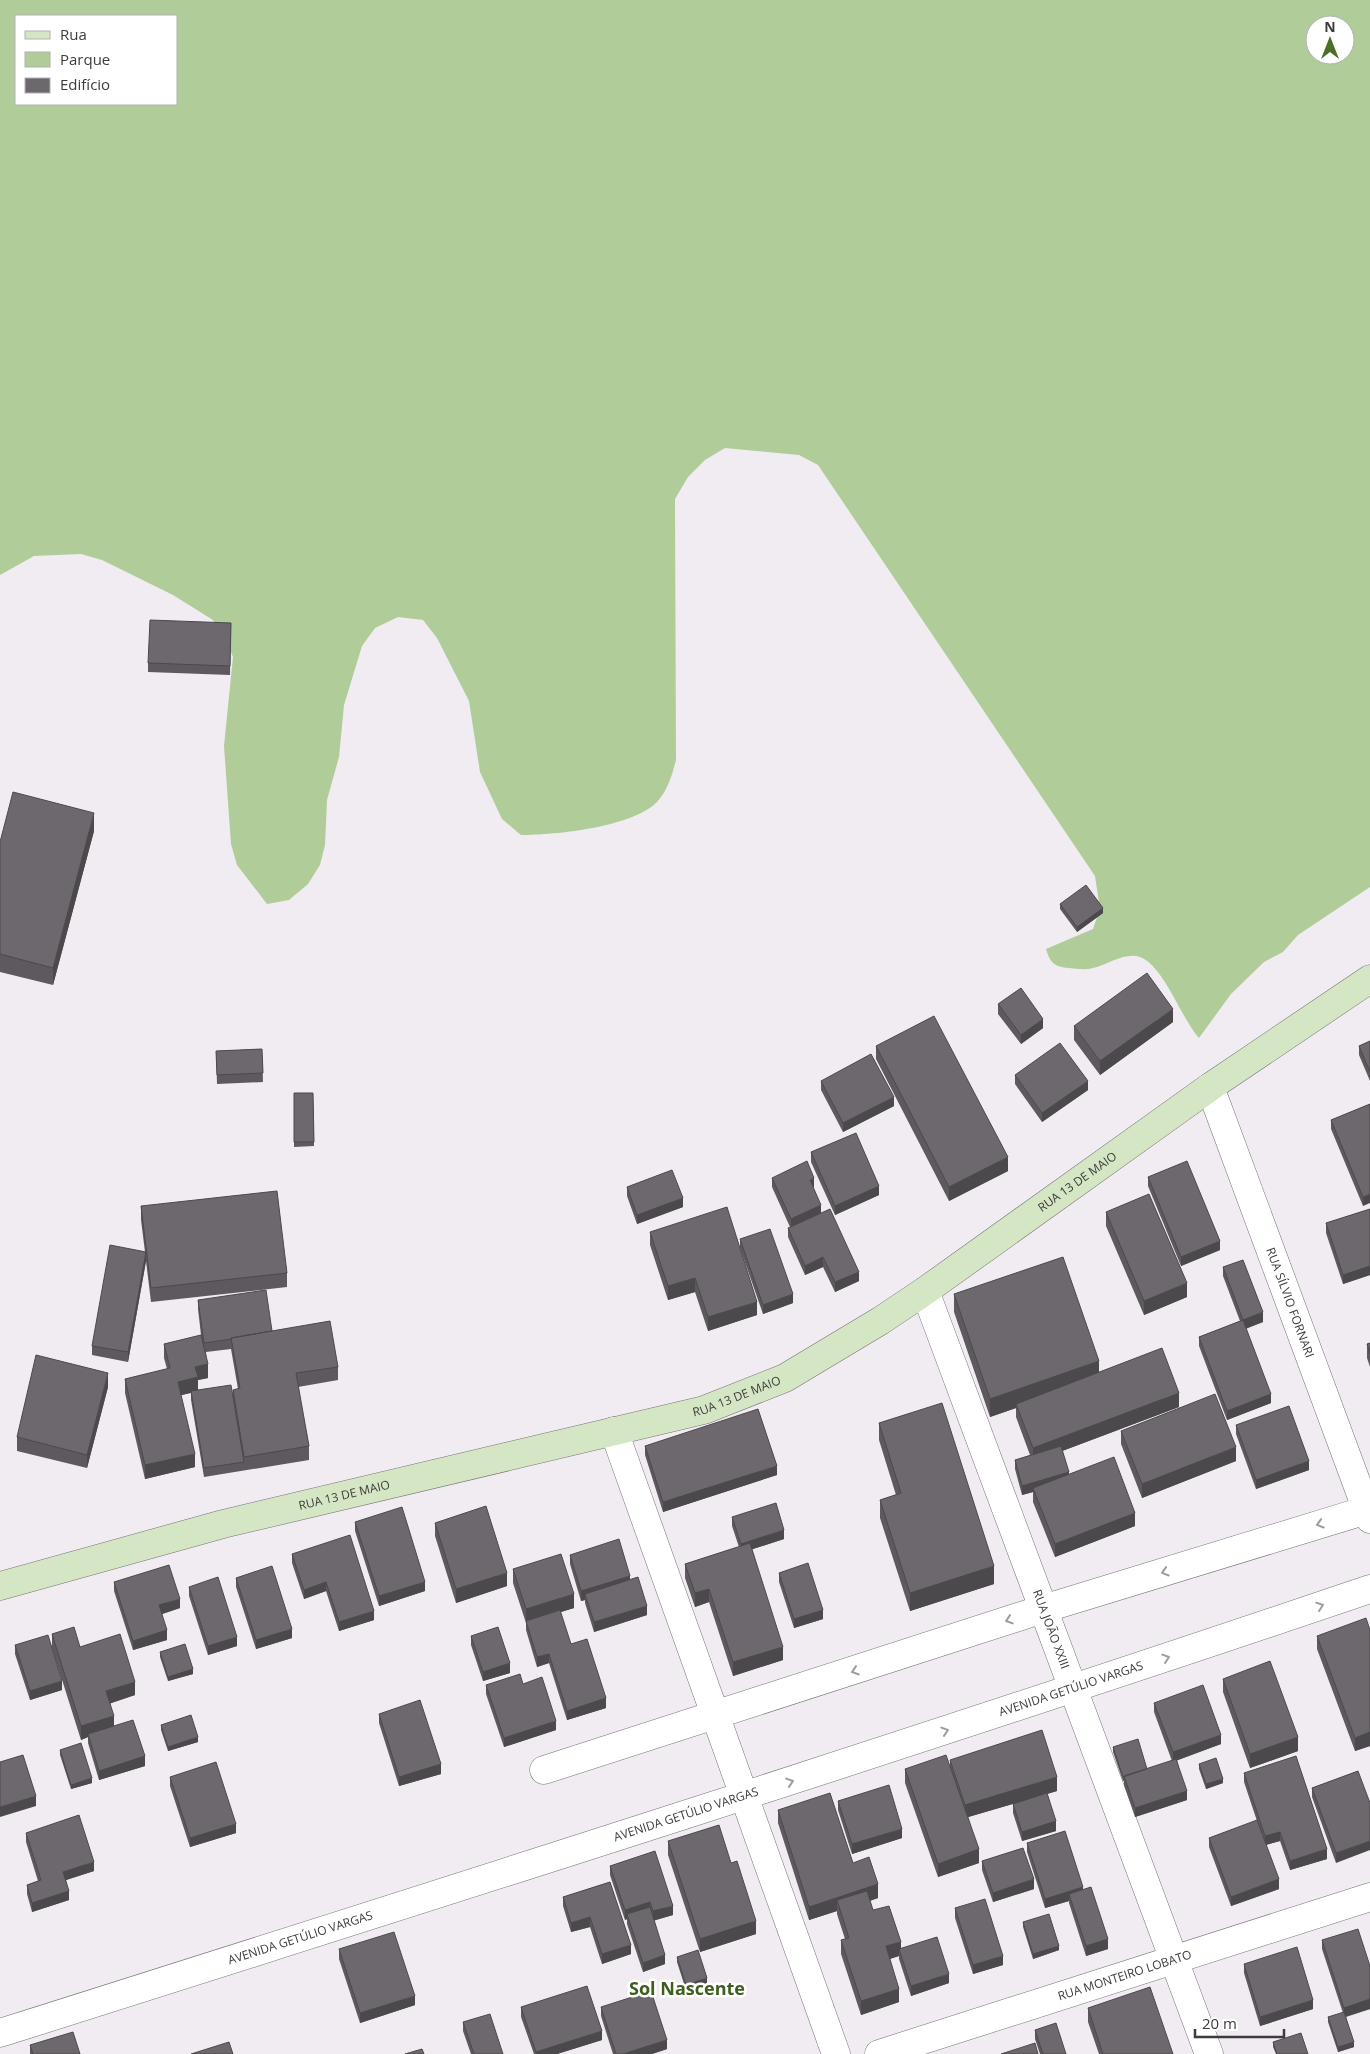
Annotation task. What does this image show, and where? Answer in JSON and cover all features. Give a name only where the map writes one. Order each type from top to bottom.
[{"type":"main road","name":"RUA 13 DE MAIO","points":[[0,1586],[223,1524],[704,1410],[785,1378],[880,1321],[925,1291],[1210,1087],[1370,979]]},
{"type":"street","name":"RUA SÍLVIO FORNARI","points":[[1210,1087],[1369,1513]]},
{"type":"street","name":"RUA JOÃO XXIII","points":[[925,1291],[1209,2054]]},
{"type":"street","points":[[614,1431],[836,2054]]},
{"type":"street","points":[[544,1770],[1043,1609],[1369,1513]]},
{"type":"street","name":"AVENIDA GETÚLIO VARGAS","points":[[4,2035],[744,1797],[1370,1589]]},
{"type":"street","name":"RUA MONTEIRO LOBATO","points":[[879,2054],[1370,1898]]},
{"type":"green space","points":[[0,0],[1370,0],[1370,887],[1298,935],[1283,952],[1264,962],[1231,994],[1199,1038],[1157,971],[1149,962],[1140,957],[1128,956],[1090,969],[1060,967],[1051,961],[1046,949],[1093,929],[1100,909],[1095,876],[818,465],[799,455],[725,448],[705,460],[688,477],[675,499],[676,760],[667,787],[657,802],[646,811],[630,818],[593,828],[521,835],[502,819],[480,772],[469,701],[437,638],[423,620],[398,617],[375,628],[362,646],[344,705],[339,757],[327,800],[325,845],[320,865],[308,884],[289,900],[267,904],[237,865],[231,844],[224,746],[233,657],[225,637],[213,620],[173,595],[102,560],[81,554],[34,556],[0,575]]},
{"type":"building","points":[[150,620],[231,623],[230,666],[148,663]]},
{"type":"building","points":[[13,792],[94,813],[53,968],[0,954],[0,842]]},
{"type":"building","points":[[1086,885],[1103,908],[1077,927],[1060,904]]},
{"type":"building","points":[[1147,973],[1173,1009],[1100,1061],[1074,1026]]},
{"type":"building","points":[[1021,988],[1043,1019],[1021,1035],[998,1004]]},
{"type":"building","points":[[934,1016],[1008,1157],[949,1187],[876,1046]]},
{"type":"building","points":[[1370,1041],[1370,1072],[1359,1046]]},
{"type":"building","points":[[1060,1043],[1088,1081],[1042,1113],[1015,1075]]},
{"type":"building","points":[[262,1049],[263,1073],[217,1075],[216,1051]]},
{"type":"building","points":[[871,1054],[894,1097],[843,1123],[821,1081]]},
{"type":"building","points":[[294,1093],[313,1093],[314,1142],[294,1142]]},
{"type":"building","points":[[1370,1104],[1370,1194],[1363,1197],[1331,1120]]},
{"type":"building","points":[[856,1133],[879,1186],[835,1206],[811,1152]]},
{"type":"building","points":[[807,1161],[814,1178],[810,1180],[821,1205],[791,1219],[772,1178]]},
{"type":"building","points":[[1187,1161],[1220,1241],[1181,1257],[1148,1177]]},
{"type":"building","points":[[672,1170],[683,1198],[637,1215],[627,1187]]},
{"type":"building","points":[[277,1191],[287,1273],[151,1288],[141,1206]]},
{"type":"building","points":[[1149,1194],[1187,1283],[1144,1301],[1106,1212]]},
{"type":"building","points":[[727,1207],[757,1302],[708,1317],[695,1278],[668,1286],[650,1232]]},
{"type":"building","points":[[830,1209],[859,1272],[835,1282],[823,1257],[805,1266],[788,1228]]},
{"type":"building","points":[[1370,1209],[1370,1266],[1343,1275],[1326,1223]]},
{"type":"building","points":[[770,1229],[793,1294],[763,1305],[740,1239]]},
{"type":"building","points":[[110,1245],[146,1252],[128,1352],[92,1346]]},
{"type":"building","points":[[1063,1257],[1099,1361],[990,1399],[954,1294]]},
{"type":"building","points":[[1243,1260],[1263,1312],[1243,1320],[1223,1267]]},
{"type":"building","points":[[266,1290],[272,1331],[204,1343],[198,1300]]},
{"type":"building","points":[[1243,1320],[1271,1394],[1227,1411],[1199,1337]]},
{"type":"building","points":[[330,1321],[338,1367],[296,1373],[309,1446],[244,1457],[233,1390],[240,1388],[231,1338]]},
{"type":"building","points":[[201,1335],[208,1364],[195,1367],[198,1377],[178,1382],[195,1454],[145,1465],[125,1379],[170,1368],[164,1344]]},
{"type":"building","points":[[1370,1343],[1370,1354],[1367,1344]]},
{"type":"building","points":[[1162,1348],[1179,1393],[1033,1448],[1016,1404]]},
{"type":"building","points":[[36,1355],[108,1373],[87,1455],[17,1437]]},
{"type":"building","points":[[231,1385],[244,1462],[204,1468],[191,1391]]},
{"type":"building","points":[[1215,1394],[1236,1447],[1142,1484],[1121,1431]]},
{"type":"building","points":[[942,1403],[994,1566],[910,1593],[880,1500],[901,1493],[879,1423]]},
{"type":"building","points":[[1289,1406],[1309,1461],[1256,1480],[1236,1425]]},
{"type":"building","points":[[758,1409],[777,1466],[663,1502],[645,1446]]},
{"type":"building","points":[[1061,1446],[1069,1472],[1022,1486],[1015,1460]]},
{"type":"building","points":[[1114,1457],[1135,1513],[1055,1544],[1033,1488]]},
{"type":"building","points":[[776,1503],[784,1530],[741,1544],[732,1517]]},
{"type":"building","points":[[486,1506],[507,1573],[456,1589],[435,1523]]},
{"type":"building","points":[[402,1507],[425,1582],[379,1596],[355,1522]]},
{"type":"building","points":[[350,1535],[374,1611],[339,1622],[326,1582],[304,1590],[292,1554]]},
{"type":"building","points":[[619,1539],[630,1576],[581,1591],[570,1555]]},
{"type":"building","points":[[750,1543],[783,1647],[733,1662],[709,1589],[695,1593],[685,1564]]},
{"type":"building","points":[[561,1554],[574,1594],[526,1609],[513,1569]]},
{"type":"building","points":[[808,1563],[823,1610],[794,1619],[779,1573]]},
{"type":"building","points":[[169,1565],[180,1599],[159,1605],[167,1630],[133,1641],[114,1582]]},
{"type":"building","points":[[272,1566],[292,1629],[256,1640],[236,1578]]},
{"type":"building","points":[[218,1577],[237,1637],[208,1646],[189,1587]]},
{"type":"building","points":[[638,1577],[647,1606],[594,1622],[585,1594]]},
{"type":"building","points":[[560,1610],[571,1644],[587,1639],[606,1698],[567,1711],[549,1654],[537,1657],[526,1621]]},
{"type":"building","points":[[1366,1618],[1370,1630],[1370,1732],[1355,1738],[1317,1636]]},
{"type":"building","points":[[74,1627],[80,1647],[120,1634],[135,1682],[106,1691],[114,1716],[81,1726],[52,1634]]},
{"type":"building","points":[[498,1627],[510,1663],[483,1672],[471,1636]]},
{"type":"building","points":[[48,1635],[62,1681],[30,1691],[15,1645]]},
{"type":"building","points":[[185,1644],[193,1669],[168,1677],[160,1652]]},
{"type":"building","points":[[1270,1661],[1298,1737],[1250,1754],[1223,1679]]},
{"type":"building","points":[[520,1674],[523,1684],[542,1677],[556,1721],[504,1738],[486,1685]]},
{"type":"building","points":[[1203,1685],[1221,1735],[1173,1752],[1154,1703]]},
{"type":"building","points":[[420,1700],[441,1764],[399,1777],[379,1714]]},
{"type":"building","points":[[191,1715],[198,1737],[168,1747],[161,1725]]},
{"type":"building","points":[[133,1720],[145,1756],[99,1771],[88,1734]]},
{"type":"building","points":[[1042,1730],[1057,1777],[965,1805],[950,1760]]},
{"type":"building","points":[[1138,1739],[1147,1769],[1123,1777],[1113,1747]]},
{"type":"building","points":[[81,1743],[92,1778],[71,1785],[60,1750]]},
{"type":"building","points":[[23,1755],[36,1796],[0,1807],[0,1762]]},
{"type":"building","points":[[946,1755],[979,1849],[938,1864],[905,1769]]},
{"type":"building","points":[[1296,1756],[1327,1849],[1290,1861],[1280,1832],[1265,1836],[1244,1773]]},
{"type":"building","points":[[1216,1758],[1223,1779],[1206,1784],[1199,1764]]},
{"type":"building","points":[[1176,1759],[1187,1791],[1135,1808],[1124,1776]]},
{"type":"building","points":[[216,1762],[236,1824],[190,1838],[170,1777]]},
{"type":"building","points":[[1358,1771],[1370,1803],[1370,1841],[1336,1853],[1312,1788]]},
{"type":"building","points":[[889,1785],[902,1829],[852,1844],[838,1801]]},
{"type":"building","points":[[830,1793],[853,1863],[869,1857],[878,1884],[809,1907],[778,1810]]},
{"type":"building","points":[[1047,1793],[1056,1821],[1022,1832],[1013,1804]]},
{"type":"building","points":[[79,1815],[94,1862],[63,1872],[69,1891],[32,1903],[27,1885],[41,1880],[26,1833]]},
{"type":"building","points":[[1257,1820],[1279,1879],[1231,1897],[1209,1838]]},
{"type":"building","points":[[719,1825],[731,1863],[737,1861],[756,1921],[700,1939],[668,1841]]},
{"type":"building","points":[[1065,1831],[1083,1887],[1045,1899],[1027,1843]]},
{"type":"building","points":[[1023,1848],[1034,1879],[993,1893],[982,1861]]},
{"type":"building","points":[[655,1851],[673,1906],[653,1911],[650,1902],[625,1910],[610,1866]]},
{"type":"building","points":[[610,1882],[631,1945],[602,1954],[590,1917],[571,1923],[563,1897]]},
{"type":"building","points":[[1091,1887],[1108,1939],[1086,1946],[1069,1894]]},
{"type":"building","points":[[867,1891],[873,1910],[889,1906],[901,1942],[886,1946],[899,1989],[861,2001],[841,1940],[849,1938],[837,1900]]},
{"type":"building","points":[[985,1899],[1003,1956],[973,1965],[955,1908]]},
{"type":"building","points":[[650,1907],[665,1955],[643,1963],[627,1914]]},
{"type":"building","points":[[1049,1914],[1059,1946],[1033,1954],[1023,1922]]},
{"type":"building","points":[[1358,1929],[1370,1966],[1370,1999],[1344,2008],[1322,1940]]},
{"type":"building","points":[[394,1932],[415,1996],[360,2013],[339,1949]]},
{"type":"building","points":[[937,1937],[949,1974],[911,1986],[899,1949]]},
{"type":"building","points":[[1297,1947],[1313,2000],[1260,2017],[1244,1964]]},
{"type":"building","points":[[698,1950],[707,1978],[686,1985],[677,1957]]},
{"type":"building","points":[[587,1986],[602,2031],[536,2052],[521,2007]]},
{"type":"building","points":[[1150,1987],[1173,2054],[1103,2054],[1088,2008]]},
{"type":"building","points":[[651,1991],[667,2040],[623,2054],[616,2054],[601,2007]]},
{"type":"building","points":[[1344,2012],[1354,2042],[1338,2047],[1328,2017]]},
{"type":"building","points":[[490,2014],[503,2054],[474,2054],[463,2022]]},
{"type":"building","points":[[1056,2023],[1066,2054],[1043,2054],[1035,2030]]},
{"type":"building","points":[[73,2032],[80,2054],[33,2054],[30,2045]]},
{"type":"building","points":[[1301,2033],[1308,2054],[1277,2054],[1273,2042]]},
{"type":"building","points":[[229,2042],[233,2054],[191,2054]]},
{"type":"building","points":[[1035,2043],[1038,2054],[1001,2054]]},
{"type":"building","points":[[422,2049],[424,2054],[405,2054]]},
{"type":"district","name":"Sol Nascente","points":[[687,1989]]}]
